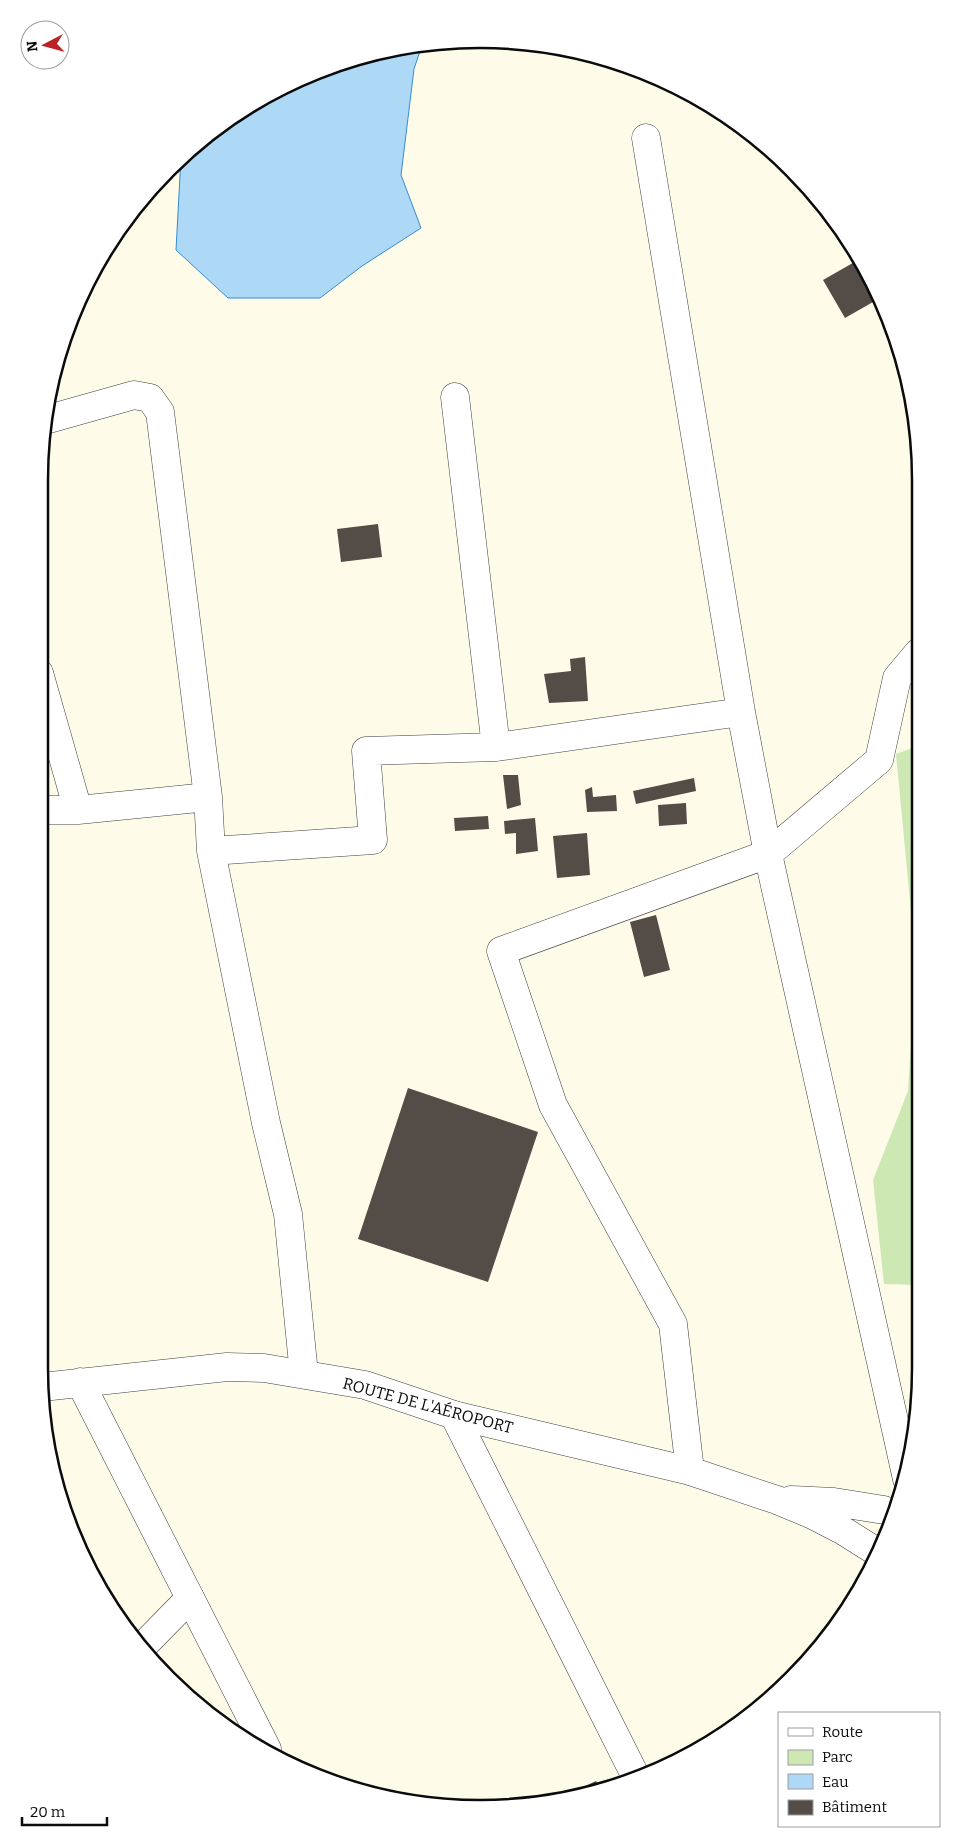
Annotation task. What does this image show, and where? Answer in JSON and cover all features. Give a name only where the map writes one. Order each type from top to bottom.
[{"type":"street","points":[[646,138],[741,712],[768,854],[902,1461]]},
{"type":"street","points":[[52,418],[134,395],[150,398],[160,412],[208,797],[211,851],[266,1123],[288,1214],[304,1374]]},
{"type":"street","points":[[455,397],[496,747]]},
{"type":"street","points":[[690,1471],[674,1324],[553,1105],[502,951],[768,854],[879,760],[897,678],[912,660]]},
{"type":"street","points":[[48,703],[78,810]]},
{"type":"street","points":[[211,851],[373,840],[366,751],[496,747],[741,712]]},
{"type":"street","points":[[48,810],[78,810],[208,797]]},
{"type":"street","name":"ROUTE DE L'AÉROPORT","points":[[48,1386],[227,1367],[264,1368],[365,1385],[454,1415],[690,1471],[777,1500],[834,1526],[872,1549]]},
{"type":"street","points":[[80,1382],[264,1742]]},
{"type":"street","points":[[454,1415],[633,1772]]},
{"type":"street","name":"ROUTE DE L'AÉROPORT","points":[[777,1500],[890,1507]]},
{"type":"street","points":[[874,1546],[872,1543],[873,1525],[877,1516],[889,1508]]},
{"type":"street","points":[[147,1642],[190,1598]]},
{"type":"green space","points":[[912,748],[912,922],[896,754]]},
{"type":"green space","points":[[912,1028],[912,1285],[884,1284],[873,1180],[908,1091]]},
{"type":"water","points":[[420,52],[414,69],[401,175],[421,228],[362,266],[320,298],[228,298],[176,250],[180,168],[217,137],[264,105],[314,80],[368,62]]},
{"type":"building","points":[[854,262],[874,301],[845,318],[823,280]]},
{"type":"building","points":[[378,524],[382,557],[341,562],[337,529]]},
{"type":"building","points":[[585,657],[588,701],[549,703],[544,674],[571,671],[570,659]]},
{"type":"building","points":[[503,775],[518,775],[521,805],[507,809]]},
{"type":"building","points":[[694,778],[696,791],[636,804],[633,791]]},
{"type":"building","points":[[592,787],[593,797],[616,795],[617,811],[587,812],[585,790]]},
{"type":"building","points":[[686,803],[687,824],[659,826],[658,805]]},
{"type":"building","points":[[488,816],[489,829],[455,831],[454,818]]},
{"type":"building","points":[[535,818],[538,851],[516,854],[516,833],[505,834],[504,821]]},
{"type":"building","points":[[587,833],[590,875],[557,878],[553,836]]},
{"type":"building","points":[[656,915],[670,970],[644,977],[630,922]]},
{"type":"building","points":[[408,1088],[538,1132],[488,1282],[358,1239]]},
{"type":"building","points":[[596,1781],[597,1783],[592,1785],[583,1787]]}]
